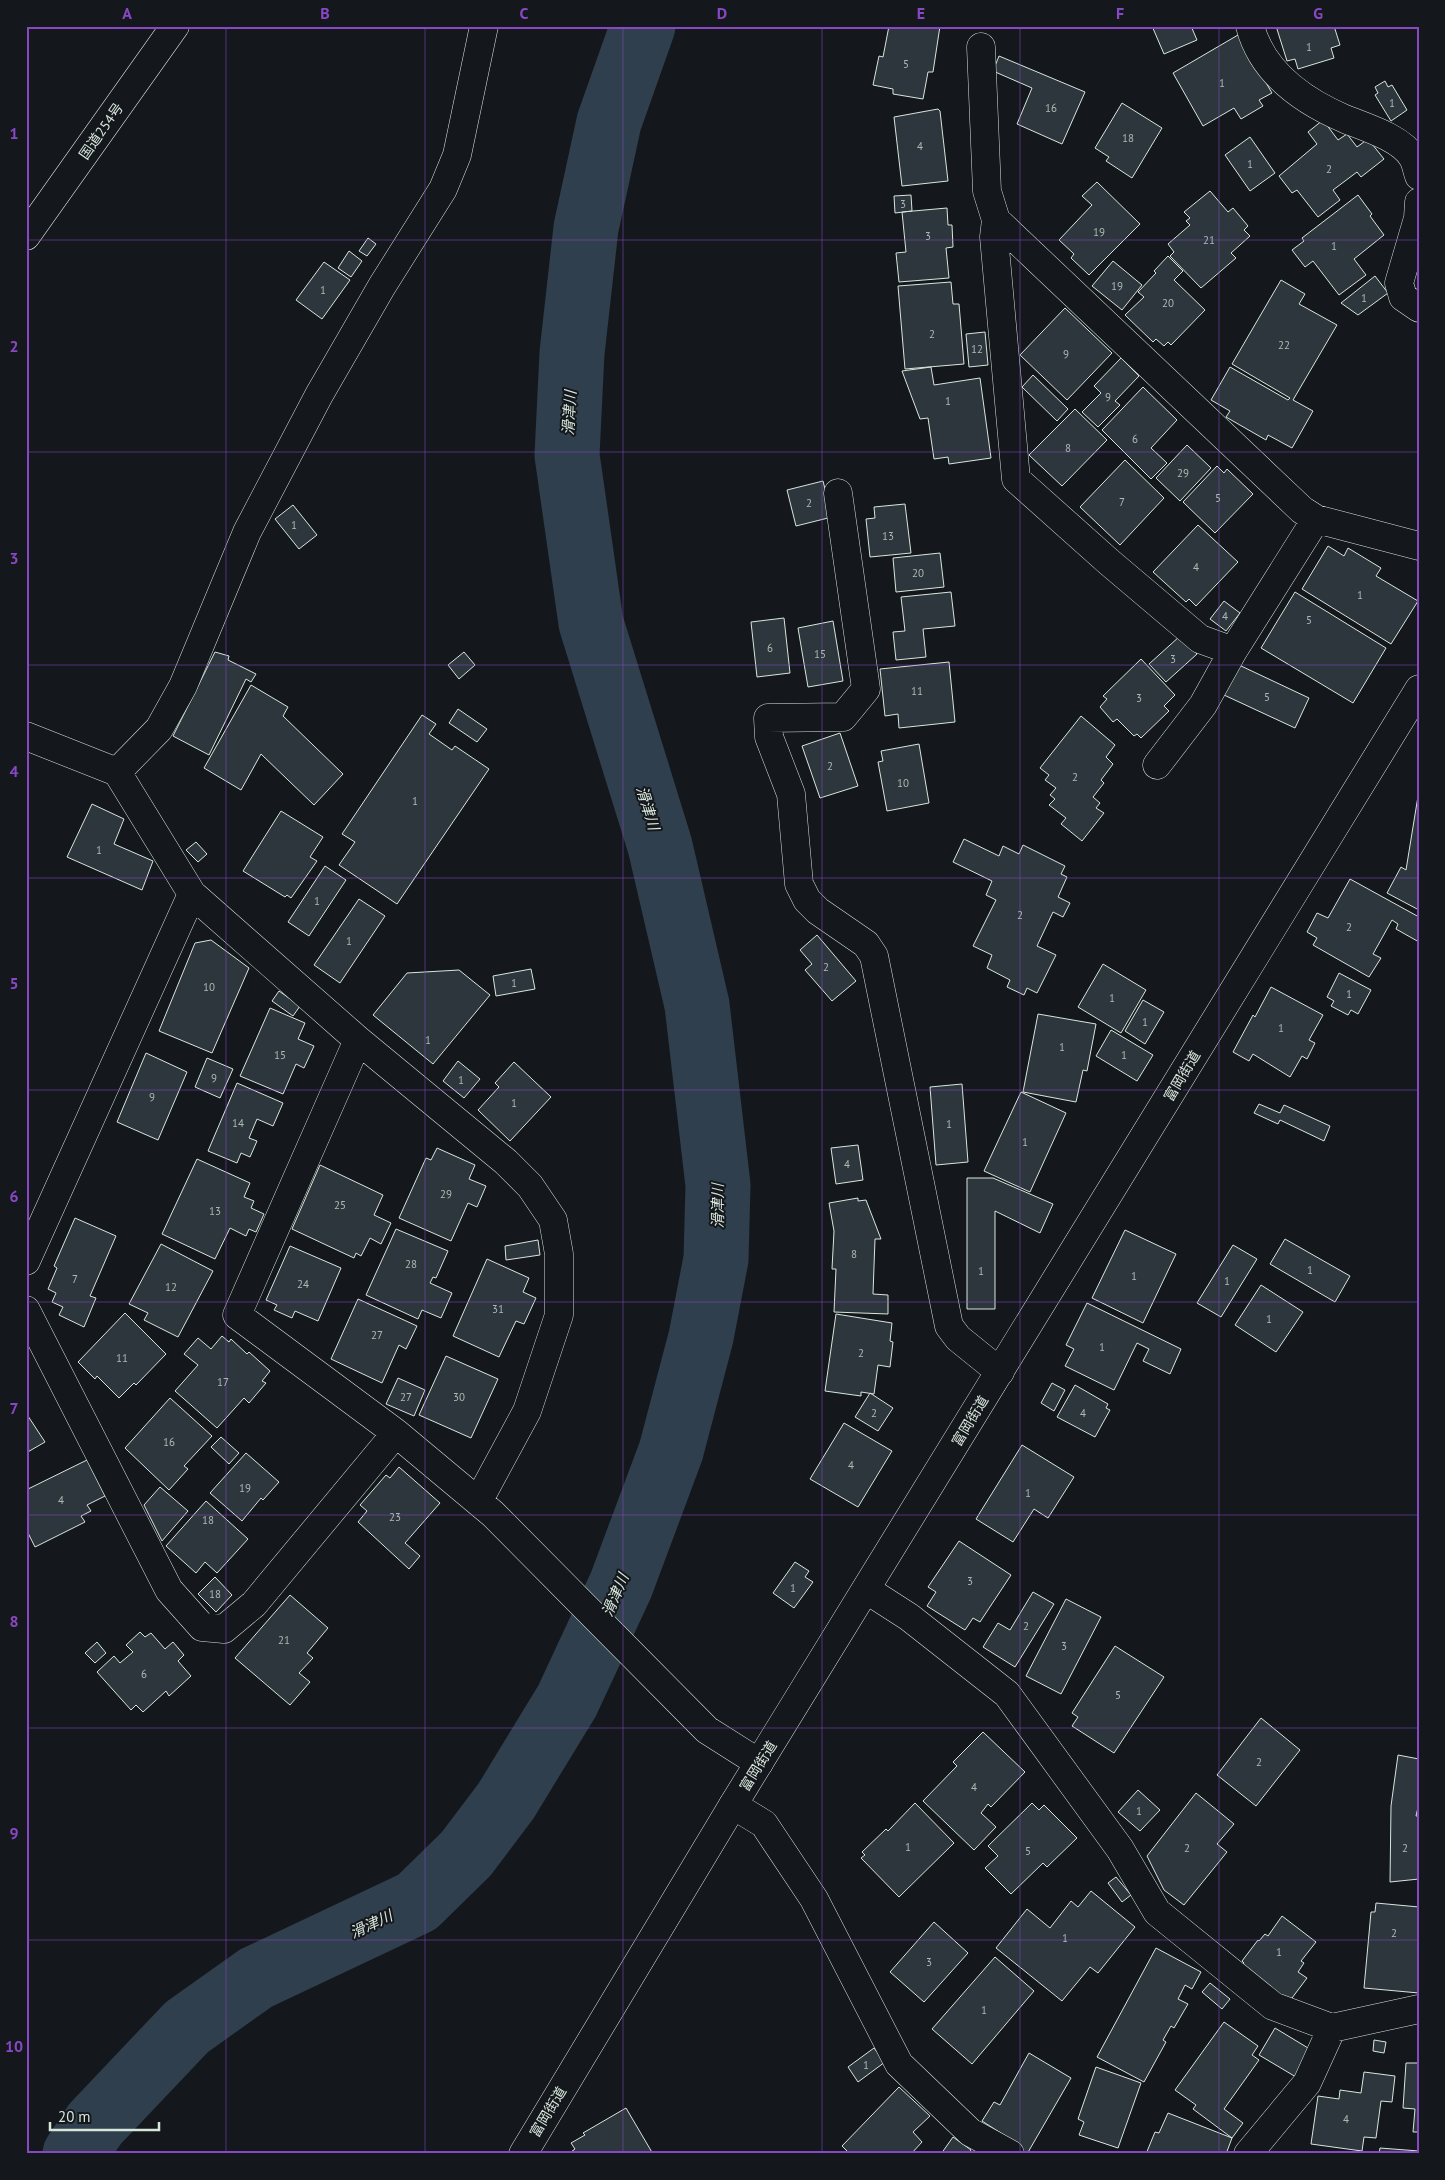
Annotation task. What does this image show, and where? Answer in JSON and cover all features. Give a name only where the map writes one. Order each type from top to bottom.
[{"type":"main road","name":"国道254号","points":[[26,236],[176,26]]},
{"type":"main road","points":[[117,772],[158,729],[178,695],[247,532],[319,395],[382,286],[443,189],[457,155],[484,26]]},
{"type":"main road","points":[[1250,26],[1260,54],[1278,77],[1309,100],[1343,118],[1381,132],[1413,158],[1419,176]]},
{"type":"main road","points":[[981,47],[987,192],[996,220],[994,237],[998,293],[1016,478],[1200,639],[1233,651]]},
{"type":"main road","points":[[1419,202],[1418,218],[1400,284],[1403,297],[1419,308]]},
{"type":"main road","points":[[996,220],[1302,510],[1316,519],[1419,546]]},
{"type":"main road","points":[[838,493],[866,689],[843,717],[768,718],[769,737],[791,794],[800,884],[807,900],[818,911],[866,944],[874,956],[949,1326],[958,1338],[1000,1372]]},
{"type":"main road","points":[[1157,765],[1203,705],[1233,651],[1316,519]]},
{"type":"main road","name":"富岡街道","points":[[523,2154],[733,1805],[867,1590],[1419,689]]},
{"type":"main road","points":[[26,736],[117,772],[192,894],[358,1040],[506,1162],[530,1186],[552,1220],[559,1254],[559,1315],[527,1411],[486,1507]]},
{"type":"main road","points":[[26,1261],[192,894]]},
{"type":"main road","points":[[358,1040],[237,1316],[396,1433],[486,1507],[707,1730],[759,1763]]},
{"type":"main road","points":[[26,1310],[169,1590],[202,1627],[224,1629],[254,1604],[396,1433]]},
{"type":"main road","points":[[867,1590],[909,1617],[1007,1694],[1120,1850],[1157,1912],[1274,2006],[1332,2028],[1419,2009]]},
{"type":"main road","points":[[733,1805],[764,1824],[814,1899],[898,2064],[970,2132],[1010,2154]]},
{"type":"main road","points":[[1248,2154],[1306,2083],[1332,2028]]},
{"type":"building","points":[[889,26],[940,26],[933,72],[928,72],[923,99],[893,94],[893,89],[873,85],[879,56],[883,57]]},
{"type":"building","points":[[1152,26],[1191,26],[1197,40],[1164,54]]},
{"type":"building","points":[[1276,26],[1334,26],[1340,45],[1331,48],[1334,58],[1298,69],[1295,59],[1287,61]]},
{"type":"building","points":[[1238,35],[1272,93],[1259,100],[1263,106],[1241,119],[1234,108],[1203,126],[1173,73]]},
{"type":"building","points":[[999,56],[1085,92],[1062,144],[1017,124],[1032,88],[993,71]]},
{"type":"building","points":[[1385,81],[1388,87],[1392,85],[1407,110],[1391,121],[1375,95],[1378,93],[1375,87]]},
{"type":"building","points":[[1122,103],[1162,128],[1132,178],[1106,161],[1109,157],[1095,148]]},
{"type":"building","points":[[938,109],[940,111],[948,181],[902,186],[894,117]]},
{"type":"building","points":[[1323,120],[1338,140],[1347,134],[1357,147],[1368,139],[1384,159],[1361,177],[1357,172],[1333,190],[1340,200],[1318,217],[1297,190],[1292,193],[1279,176],[1317,144],[1308,132]]},
{"type":"building","points":[[1250,137],[1275,173],[1250,191],[1225,155]]},
{"type":"building","points":[[1097,182],[1140,224],[1089,275],[1071,258],[1074,254],[1059,240],[1092,205],[1082,196]]},
{"type":"building","points":[[1210,191],[1228,212],[1233,208],[1248,226],[1244,230],[1250,236],[1231,253],[1236,258],[1201,288],[1170,256],[1174,252],[1168,244],[1190,225],[1186,221],[1190,218],[1184,212]]},
{"type":"building","points":[[911,195],[912,211],[895,213],[894,196]]},
{"type":"building","points":[[1358,195],[1384,235],[1354,259],[1366,275],[1339,295],[1313,261],[1305,267],[1292,250],[1304,241],[1302,238]]},
{"type":"building","points":[[947,208],[948,225],[952,225],[953,247],[946,248],[949,278],[899,282],[896,253],[906,252],[902,212]]},
{"type":"building","points":[[368,238],[376,244],[367,256],[359,251]]},
{"type":"building","points":[[349,251],[362,261],[351,277],[338,268]]},
{"type":"building","points":[[1168,256],[1183,271],[1174,280],[1205,310],[1171,345],[1168,342],[1164,346],[1156,339],[1153,342],[1125,315],[1144,297],[1138,292],[1156,273],[1154,271]]},
{"type":"building","points":[[1113,261],[1142,285],[1122,310],[1092,286]]},
{"type":"building","points":[[324,262],[350,280],[322,319],[296,300]]},
{"type":"building","points":[[1375,276],[1388,293],[1358,315],[1341,303]]},
{"type":"building","points":[[1281,280],[1305,294],[1299,304],[1337,325],[1293,400],[1313,411],[1292,448],[1268,435],[1266,440],[1226,417],[1230,411],[1211,400],[1230,367],[1288,400],[1290,398],[1232,364]]},
{"type":"building","points":[[951,282],[953,304],[959,304],[964,364],[905,369],[898,286]]},
{"type":"building","points":[[1065,308],[1112,353],[1067,400],[1020,355]]},
{"type":"building","points":[[985,332],[988,365],[969,367],[966,334]]},
{"type":"building","points":[[1121,358],[1139,376],[1115,401],[1120,405],[1098,427],[1082,412],[1101,393],[1094,386]]},
{"type":"building","points":[[931,367],[934,385],[980,378],[991,458],[949,464],[948,457],[934,459],[928,418],[920,419],[902,371]]},
{"type":"building","points":[[1033,375],[1068,409],[1057,421],[1022,387]]},
{"type":"building","points":[[1143,387],[1177,420],[1151,448],[1167,463],[1151,479],[1102,430]]},
{"type":"building","points":[[1075,409],[1107,440],[1062,486],[1029,455]]},
{"type":"building","points":[[1187,445],[1211,468],[1180,501],[1156,478]]},
{"type":"building","points":[[1125,460],[1164,498],[1120,545],[1080,507]]},
{"type":"building","points":[[1217,466],[1224,473],[1227,469],[1253,494],[1215,533],[1183,502]]},
{"type":"building","points":[[823,481],[832,517],[796,526],[787,490]]},
{"type":"building","points":[[905,504],[911,553],[870,557],[866,519],[875,518],[874,507]]},
{"type":"building","points":[[293,505],[317,535],[299,549],[275,519]]},
{"type":"building","points":[[1198,525],[1238,562],[1196,606],[1189,599],[1186,602],[1153,572]]},
{"type":"building","points":[[1328,546],[1344,556],[1348,548],[1381,568],[1376,576],[1418,601],[1391,644],[1302,589]]},
{"type":"building","points":[[940,553],[944,587],[896,592],[893,558]]},
{"type":"building","points":[[951,592],[955,626],[923,629],[926,657],[896,660],[893,632],[905,631],[901,597]]},
{"type":"building","points":[[1295,592],[1386,648],[1353,703],[1261,648]]},
{"type":"building","points":[[1224,601],[1240,613],[1226,631],[1210,619]]},
{"type":"building","points":[[784,618],[790,673],[757,677],[751,622]]},
{"type":"building","points":[[833,621],[843,681],[808,687],[798,628]]},
{"type":"building","points":[[1180,636],[1197,654],[1166,682],[1149,664]]},
{"type":"building","points":[[215,652],[229,656],[228,660],[256,674],[251,682],[246,679],[209,755],[173,736]]},
{"type":"building","points":[[464,652],[475,665],[459,679],[448,665]]},
{"type":"building","points":[[1141,659],[1175,695],[1164,706],[1169,711],[1141,738],[1137,734],[1134,736],[1117,719],[1113,722],[1100,707],[1107,699],[1103,696]]},
{"type":"building","points":[[949,662],[955,722],[899,728],[898,714],[885,716],[880,669]]},
{"type":"building","points":[[1239,665],[1309,698],[1295,728],[1224,695]]},
{"type":"building","points":[[251,685],[288,707],[283,716],[343,774],[314,805],[261,754],[241,790],[204,768]]},
{"type":"building","points":[[458,709],[487,729],[477,742],[449,723]]},
{"type":"building","points":[[422,715],[436,724],[429,734],[452,750],[455,746],[489,769],[397,904],[339,865],[355,842],[342,834]]},
{"type":"building","points":[[1081,716],[1115,745],[1106,757],[1113,764],[1101,780],[1104,783],[1093,797],[1100,803],[1096,808],[1104,813],[1082,841],[1061,824],[1066,818],[1049,805],[1055,799],[1050,795],[1056,788],[1045,780],[1049,775],[1040,768]]},
{"type":"building","points":[[840,733],[858,786],[820,798],[802,746]]},
{"type":"building","points":[[919,744],[929,803],[887,811],[878,762],[883,761],[881,751]]},
{"type":"building","points":[[1419,790],[1419,910],[1387,893],[1401,867],[1406,870]]},
{"type":"building","points":[[92,804],[124,819],[114,844],[153,861],[142,890],[67,857]]},
{"type":"building","points":[[281,811],[323,837],[310,857],[317,861],[291,898],[287,895],[285,897],[243,871]]},
{"type":"building","points":[[964,839],[999,856],[1003,846],[1019,854],[1023,845],[1065,866],[1061,874],[1067,877],[1058,897],[1070,903],[1063,917],[1053,912],[1037,946],[1056,955],[1037,993],[1027,988],[1024,995],[1007,987],[1010,980],[987,968],[992,955],[973,946],[996,900],[986,895],[992,881],[953,862]]},
{"type":"building","points":[[196,842],[207,854],[198,862],[186,850]]},
{"type":"building","points":[[325,866],[346,880],[309,936],[288,922]]},
{"type":"building","points":[[1350,879],[1419,917],[1419,942],[1396,929],[1398,924],[1392,920],[1373,954],[1381,958],[1369,977],[1313,945],[1317,938],[1307,932],[1317,913],[1328,918]]},
{"type":"building","points":[[359,899],[385,916],[340,983],[314,965]]},
{"type":"building","points":[[817,935],[856,981],[832,1001],[805,970],[812,964],[800,950]]},
{"type":"building","points":[[211,940],[249,968],[212,1053],[159,1031],[195,943]]},
{"type":"building","points":[[1103,964],[1146,990],[1121,1033],[1078,1007]]},
{"type":"building","points":[[531,969],[535,989],[496,996],[493,976]]},
{"type":"building","points":[[459,970],[490,995],[433,1064],[373,1015],[407,973]]},
{"type":"building","points":[[1339,973],[1371,990],[1358,1014],[1351,1010],[1348,1015],[1331,1006],[1334,1001],[1327,997]]},
{"type":"building","points":[[1271,987],[1323,1015],[1309,1040],[1315,1043],[1307,1059],[1302,1056],[1290,1077],[1253,1054],[1249,1061],[1233,1052]]},
{"type":"building","points":[[279,991],[300,1006],[293,1016],[272,1001]]},
{"type":"building","points":[[1143,1000],[1164,1012],[1145,1044],[1125,1031]]},
{"type":"building","points":[[270,1008],[305,1023],[298,1039],[314,1046],[304,1068],[296,1064],[283,1094],[240,1076]]},
{"type":"building","points":[[1038,1014],[1096,1024],[1087,1071],[1083,1070],[1076,1102],[1023,1092]]},
{"type":"building","points":[[1111,1030],[1153,1055],[1137,1081],[1096,1056]]},
{"type":"building","points":[[146,1053],[187,1072],[158,1140],[117,1122]]},
{"type":"building","points":[[207,1058],[233,1069],[220,1098],[195,1087]]},
{"type":"building","points":[[458,1061],[480,1079],[464,1098],[443,1081]]},
{"type":"building","points":[[514,1062],[551,1097],[510,1141],[478,1110],[499,1087],[495,1083]]},
{"type":"building","points":[[237,1083],[283,1103],[273,1126],[257,1119],[249,1138],[257,1141],[250,1157],[241,1153],[237,1163],[208,1151]]},
{"type":"building","points":[[962,1084],[968,1162],[936,1165],[930,1087]]},
{"type":"building","points":[[1021,1092],[1066,1113],[1030,1192],[984,1171]]},
{"type":"building","points":[[1259,1104],[1280,1113],[1284,1105],[1330,1126],[1324,1141],[1280,1120],[1278,1124],[1254,1113]]},
{"type":"building","points":[[858,1145],[863,1180],[836,1184],[831,1148]]},
{"type":"building","points":[[437,1148],[475,1165],[469,1179],[486,1186],[477,1207],[468,1203],[451,1241],[399,1218],[426,1158],[431,1160]]},
{"type":"building","points":[[197,1159],[250,1183],[244,1197],[254,1201],[251,1208],[264,1214],[256,1232],[249,1229],[246,1236],[230,1228],[215,1259],[162,1234]]},
{"type":"building","points":[[320,1165],[383,1195],[374,1215],[391,1223],[381,1244],[370,1238],[361,1256],[356,1253],[354,1258],[292,1229]]},
{"type":"building","points":[[967,1178],[993,1178],[1053,1204],[1040,1233],[995,1211],[995,1309],[967,1309]]},
{"type":"building","points":[[858,1198],[858,1201],[866,1200],[881,1239],[875,1239],[873,1294],[888,1295],[888,1314],[834,1312],[836,1269],[832,1269],[834,1231],[829,1203]]},
{"type":"building","points":[[75,1218],[116,1236],[90,1296],[96,1298],[84,1327],[59,1315],[63,1307],[52,1302],[56,1293],[48,1289],[57,1268],[54,1266]]},
{"type":"building","points":[[396,1229],[448,1251],[436,1278],[433,1277],[430,1283],[452,1293],[441,1318],[422,1310],[418,1319],[366,1295]]},
{"type":"building","points":[[1125,1230],[1176,1254],[1143,1323],[1092,1298]]},
{"type":"building","points":[[1285,1239],[1350,1276],[1335,1302],[1270,1264]]},
{"type":"building","points":[[538,1240],[540,1255],[506,1260],[505,1246]]},
{"type":"building","points":[[161,1244],[213,1271],[178,1337],[144,1320],[148,1313],[129,1304]]},
{"type":"building","points":[[1233,1245],[1257,1259],[1221,1317],[1197,1303]]},
{"type":"building","points":[[290,1246],[341,1268],[318,1321],[295,1311],[292,1318],[274,1310],[277,1305],[266,1300]]},
{"type":"building","points":[[487,1259],[529,1278],[523,1292],[536,1298],[524,1324],[516,1321],[499,1357],[453,1336]]},
{"type":"building","points":[[1261,1285],[1303,1312],[1276,1352],[1235,1325]]},
{"type":"building","points":[[358,1299],[417,1326],[406,1349],[399,1345],[382,1383],[331,1359]]},
{"type":"building","points":[[1087,1303],[1181,1349],[1170,1374],[1143,1361],[1149,1349],[1137,1343],[1114,1390],[1065,1366],[1074,1349],[1066,1345]]},
{"type":"building","points":[[125,1313],[166,1354],[136,1385],[134,1383],[119,1398],[97,1376],[95,1379],[78,1362]]},
{"type":"building","points":[[836,1314],[892,1323],[890,1341],[893,1342],[890,1367],[878,1365],[874,1394],[861,1392],[861,1396],[825,1391]]},
{"type":"building","points":[[222,1336],[229,1342],[231,1339],[247,1354],[249,1352],[270,1371],[262,1381],[266,1383],[249,1403],[244,1398],[217,1428],[175,1391],[198,1365],[184,1354],[198,1338],[211,1349]]},
{"type":"building","points":[[446,1356],[498,1379],[471,1438],[419,1415]]},
{"type":"building","points":[[398,1378],[425,1390],[414,1416],[386,1404]]},
{"type":"building","points":[[1052,1383],[1065,1390],[1054,1411],[1041,1403]]},
{"type":"building","points":[[1075,1385],[1108,1404],[1106,1408],[1110,1410],[1095,1437],[1057,1417]]},
{"type":"building","points":[[870,1393],[893,1408],[878,1431],[855,1417]]},
{"type":"building","points":[[170,1398],[212,1436],[184,1466],[188,1469],[169,1490],[125,1448]]},
{"type":"building","points":[[26,1413],[45,1442],[26,1453]]},
{"type":"building","points":[[844,1423],[892,1451],[858,1507],[810,1479]]},
{"type":"building","points":[[221,1437],[239,1453],[229,1464],[211,1447]]},
{"type":"building","points":[[1022,1445],[1074,1477],[1048,1518],[1034,1509],[1013,1542],[976,1519]]},
{"type":"building","points":[[246,1453],[279,1482],[263,1500],[261,1498],[242,1521],[210,1493]]},
{"type":"building","points":[[87,1460],[105,1496],[87,1505],[91,1511],[81,1516],[85,1522],[35,1547],[26,1529],[26,1490]]},
{"type":"building","points":[[399,1467],[440,1503],[405,1543],[420,1556],[409,1569],[358,1522],[367,1511],[360,1505],[386,1475],[390,1478]]},
{"type":"building","points":[[160,1487],[188,1511],[162,1541],[144,1505]]},
{"type":"building","points":[[206,1501],[248,1539],[217,1573],[205,1562],[196,1573],[166,1546]]},
{"type":"building","points":[[959,1541],[1011,1575],[980,1622],[973,1618],[965,1630],[927,1606],[936,1592],[928,1587]]},
{"type":"building","points":[[795,1562],[809,1571],[805,1577],[813,1582],[794,1608],[773,1593]]},
{"type":"building","points":[[215,1577],[232,1595],[216,1612],[198,1594]]},
{"type":"building","points":[[1033,1592],[1054,1604],[1015,1667],[983,1647],[998,1623],[1010,1630]]},
{"type":"building","points":[[290,1595],[328,1628],[307,1653],[313,1658],[299,1673],[310,1682],[290,1705],[235,1658]]},
{"type":"building","points":[[1066,1599],[1101,1617],[1061,1694],[1026,1676]]},
{"type":"building","points":[[140,1632],[145,1637],[151,1633],[165,1649],[173,1642],[184,1655],[178,1661],[191,1676],[169,1696],[166,1691],[143,1712],[136,1705],[131,1710],[97,1672],[114,1656],[120,1663],[133,1652],[126,1645]]},
{"type":"building","points":[[97,1642],[106,1653],[95,1663],[85,1653]]},
{"type":"building","points":[[1115,1646],[1164,1677],[1114,1753],[1072,1726],[1078,1717],[1072,1713]]},
{"type":"building","points":[[1261,1718],[1300,1750],[1256,1806],[1217,1775]]},
{"type":"building","points":[[983,1732],[1025,1772],[991,1807],[988,1804],[981,1813],[996,1827],[974,1850],[923,1801],[957,1766],[953,1762]]},
{"type":"building","points":[[1398,1755],[1419,1759],[1419,1803],[1416,1816],[1419,1816],[1419,1879],[1390,1882],[1391,1806]]},
{"type":"building","points":[[1138,1790],[1160,1810],[1140,1831],[1118,1812]]},
{"type":"building","points":[[1196,1793],[1234,1824],[1217,1844],[1227,1852],[1184,1905],[1164,1890],[1147,1856]]},
{"type":"building","points":[[915,1803],[954,1843],[899,1897],[861,1858],[865,1855],[862,1852],[886,1829],[888,1831]]},
{"type":"building","points":[[1032,1803],[1039,1810],[1044,1805],[1077,1838],[1047,1867],[1043,1863],[1011,1894],[985,1868],[998,1856],[988,1846]]},
{"type":"building","points":[[1116,1877],[1131,1895],[1122,1902],[1108,1883]]},
{"type":"building","points":[[1091,1891],[1135,1927],[1098,1973],[1090,1967],[1062,2001],[996,1948],[1027,1909],[1050,1928],[1071,1901],[1078,1907]]},
{"type":"building","points":[[1376,1903],[1419,1907],[1419,1993],[1364,1988],[1371,1912],[1375,1912]]},
{"type":"building","points":[[1282,1916],[1316,1942],[1301,1961],[1304,1963],[1298,1972],[1307,1978],[1289,2002],[1239,1969],[1244,1963],[1242,1961],[1258,1940],[1265,1934],[1268,1936]]},
{"type":"building","points":[[934,1922],[968,1953],[924,2002],[890,1972]]},
{"type":"building","points":[[1156,1948],[1201,1972],[1192,1989],[1185,1985],[1178,1999],[1188,2004],[1174,2028],[1171,2026],[1163,2040],[1166,2042],[1144,2082],[1097,2057]]},
{"type":"building","points":[[995,1957],[1034,1991],[972,2064],[932,2029]]},
{"type":"building","points":[[1210,1983],[1230,1999],[1222,2009],[1202,1992]]},
{"type":"building","points":[[1224,2022],[1258,2046],[1252,2055],[1259,2060],[1224,2109],[1243,2123],[1232,2138],[1193,2109],[1196,2105],[1175,2090]]},
{"type":"building","points":[[1275,2028],[1313,2051],[1296,2077],[1259,2055]]},
{"type":"building","points":[[1374,2040],[1386,2042],[1384,2053],[1373,2051]]},
{"type":"building","points":[[874,2048],[885,2062],[858,2082],[848,2067]]},
{"type":"building","points":[[1029,2053],[1071,2078],[1027,2154],[1024,2154],[1004,2142],[1007,2137],[982,2121],[994,2102],[1000,2105]]},
{"type":"building","points":[[1406,2063],[1419,2063],[1419,2132],[1413,2132],[1415,2109],[1403,2108]]},
{"type":"building","points":[[1096,2067],[1141,2083],[1118,2148],[1079,2135],[1084,2122],[1078,2119]]},
{"type":"building","points":[[1364,2072],[1395,2076],[1392,2102],[1381,2101],[1376,2138],[1364,2137],[1362,2151],[1311,2144],[1318,2096],[1339,2099],[1340,2090],[1361,2093]]},
{"type":"building","points":[[899,2087],[930,2116],[913,2132],[922,2142],[911,2154],[850,2154],[842,2146]]},
{"type":"building","points":[[626,2108],[653,2154],[568,2154],[575,2149],[571,2143],[585,2135],[583,2133]]},
{"type":"building","points":[[1168,2113],[1232,2138],[1226,2154],[1200,2154],[1195,2152],[1195,2154],[1146,2154],[1155,2132],[1159,2133]]},
{"type":"building","points":[[953,2137],[971,2150],[968,2154],[941,2154]]},
{"type":"building","points":[[1380,2148],[1419,2151],[1419,2154],[1379,2154]]},
{"type":"waterway","name":"滑津川","points":[[75,2154],[95,2124],[187,2027],[256,1978],[417,1902],[466,1854],[506,1801],[567,1701],[621,1585],[671,1451],[701,1337],[716,1259],[718,1185],[697,1005],[660,846],[591,623],[567,455],[572,353],[586,228],[609,122],[643,26]]}]
